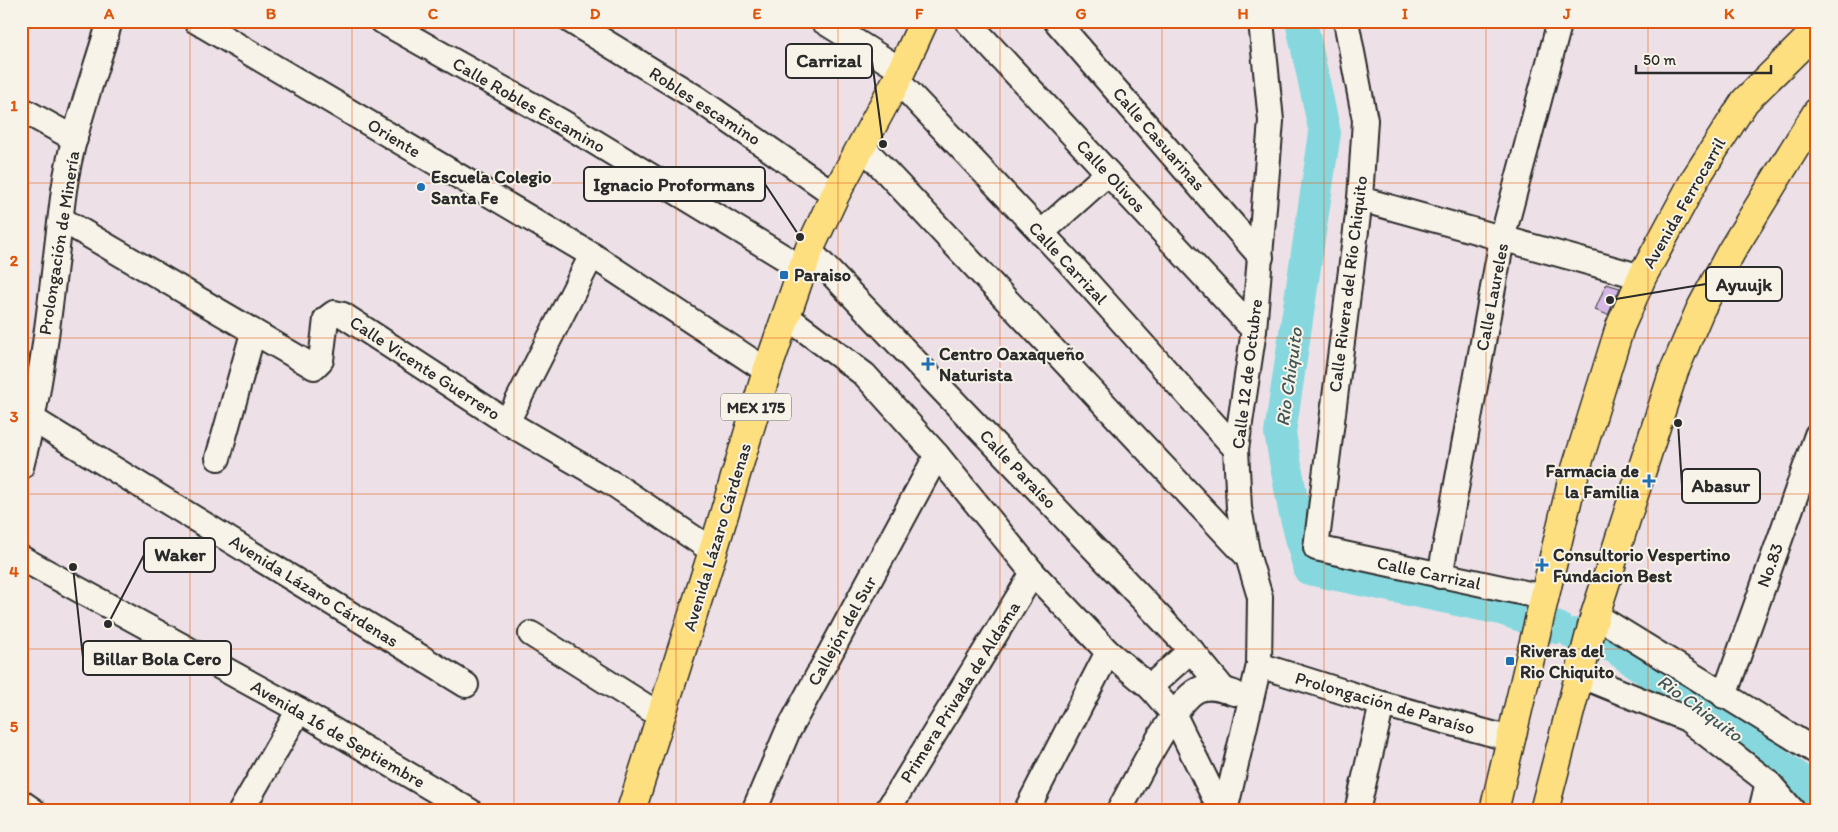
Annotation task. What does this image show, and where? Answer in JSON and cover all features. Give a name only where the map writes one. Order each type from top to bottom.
[{"type":"main road","name":"Avenida Lázaro Cárdenas","points":[[631,811],[713,551],[767,371],[806,260],[835,195],[899,75],[924,21]]},
{"type":"main road","name":"Avenida Ferrocarril","points":[[1494,811],[1532,643],[1571,485],[1620,327],[1642,277],[1695,179],[1745,101],[1817,30]]},
{"type":"main road","points":[[1544,811],[1580,669],[1674,371],[1700,310],[1731,252],[1817,112]]},
{"type":"street","name":"Prolongación de Minería","points":[[21,467],[34,420],[64,188],[75,139],[110,21]]},
{"type":"street","name":"Oriente","points":[[196,21],[592,255],[767,371]]},
{"type":"street","name":"Robles escamino","points":[[571,21],[698,99],[835,195]]},
{"type":"street","name":"Calle Carrizal","points":[[823,21],[899,75],[1236,449]]},
{"type":"street","name":"Calle Olivos","points":[[967,21],[1254,330]]},
{"type":"street","name":"Calle Casuarinas","points":[[1056,21],[1261,256]]},
{"type":"street","name":"Calle Rivera del Río Chiquito","points":[[1316,548],[1360,200],[1365,120],[1346,21]]},
{"type":"street","name":"Calle Laureles","points":[[1440,576],[1502,239],[1560,21]]},
{"type":"street","name":"Calle Robles Escamino","points":[[387,22],[806,260]]},
{"type":"street","name":"Calle 12 de Octubre","points":[[1223,811],[1259,665],[1260,597],[1248,557],[1239,508],[1236,449],[1254,330],[1271,121],[1257,27]]},
{"type":"street","points":[[21,109],[75,139]]},
{"type":"street","points":[[862,146],[1248,557]]},
{"type":"street","points":[[1041,233],[1108,172]]},
{"type":"street","points":[[1360,200],[1642,277]]},
{"type":"street","name":"Calle Vicente Guerrero","points":[[61,219],[314,367],[321,360],[326,319],[334,313],[343,315],[507,422],[615,485],[713,551]]},
{"type":"street","points":[[507,422],[592,255]]},
{"type":"street","name":"Calle Paraíso","points":[[806,260],[1191,650],[1224,690]]},
{"type":"street","name":"Calle 12 de Octubre","points":[[786,316],[865,375],[937,455],[1033,573],[1108,652],[1150,686],[1174,716],[1223,811]]},
{"type":"street","points":[[218,458],[253,333]]},
{"type":"street","name":"Avenida Lázaro Cárdenas","points":[[34,420],[466,685]]},
{"type":"street","name":"No.83","points":[[1724,696],[1817,435]]},
{"type":"street","name":"Callejón del Sur","points":[[754,811],[787,733],[937,455]]},
{"type":"street","name":"Calle Carrizal","points":[[1316,548],[1440,576],[1542,602]]},
{"type":"street","name":"Avenida 16 de Septiembre","points":[[21,558],[299,710],[470,811]]},
{"type":"street","name":"Primera Privada de Aldama","points":[[887,811],[1033,573]]},
{"type":"street","points":[[1594,622],[1724,696],[1817,752]]},
{"type":"street","points":[[531,634],[661,716]]},
{"type":"street","points":[[1150,686],[1191,650]]},
{"type":"street","points":[[1026,811],[1108,652]]},
{"type":"street","name":"Prolongación de Paraíso","points":[[1259,665],[1382,704],[1511,739]]},
{"type":"street","points":[[1580,669],[1687,719],[1768,782],[1793,811]]},
{"type":"street","points":[[1119,811],[1174,716],[1196,690],[1208,687],[1250,698]]},
{"type":"street","points":[[1357,811],[1382,704]]},
{"type":"street","points":[[241,811],[299,710]]},
{"type":"street","points":[[1761,811],[1768,782]]},
{"type":"street","points":[[21,802],[34,811]]},
{"type":"building","points":[[1606,284],[1620,288],[1608,315],[1595,310]]},
{"type":"waterway","name":"Rio Chiquito","points":[[1301,21],[1325,133],[1280,433],[1294,510],[1309,569],[1501,609],[1558,628]]},
{"type":"waterway","name":"Rio Chiquito","points":[[1574,634],[1614,647],[1798,778],[1817,796]]},
{"type":"place","name":"Carrizal","points":[[883,144]]},
{"type":"place","name":"Escuela Colegio Santa Fe","points":[[421,187]]},
{"type":"place","name":"Ignacio Proformans","points":[[800,237]]},
{"type":"place","name":"Paraiso","points":[[784,275]]},
{"type":"place","name":"Ayuujk","points":[[1610,300]]},
{"type":"place","name":"Centro Oaxaqueño Naturista","points":[[928,364]]},
{"type":"place","name":"Abasur","points":[[1678,423]]},
{"type":"place","name":"Farmacia de la Familia","points":[[1649,481]]},
{"type":"place","name":"Consultorio Vespertino Fundacion Best","points":[[1542,565]]},
{"type":"place","name":"Billar Bola Cero","points":[[73,567]]},
{"type":"place","name":"Waker","points":[[108,624]]},
{"type":"place","name":"Riveras del Rio Chiquito","points":[[1510,661]]}]
